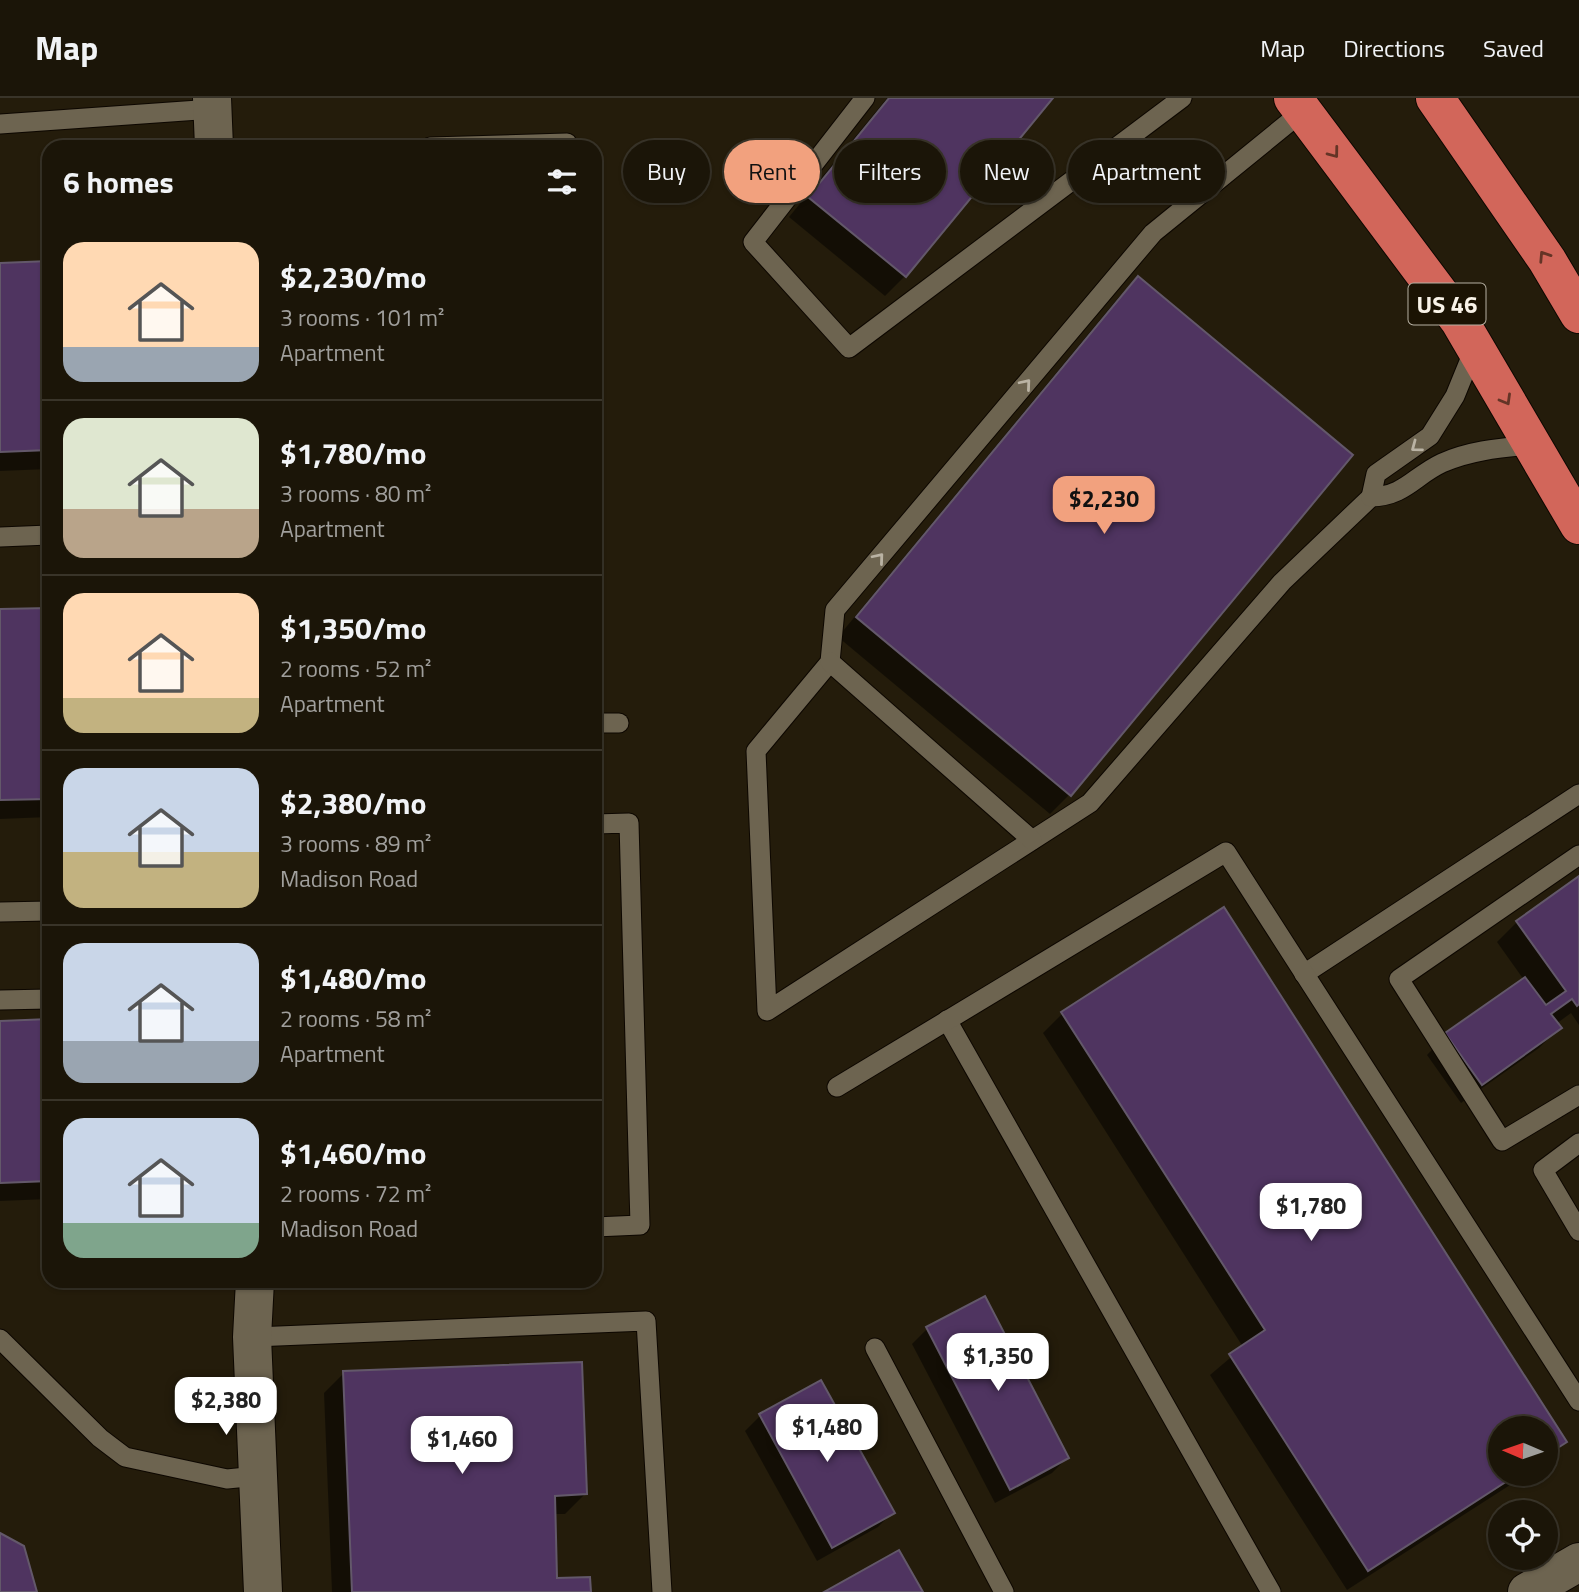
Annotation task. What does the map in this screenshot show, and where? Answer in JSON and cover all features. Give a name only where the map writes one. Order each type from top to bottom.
[{"type":"highway","points":[[1435,98],[1547,260],[1579,314]]},
{"type":"highway","name":"US 46","points":[[1298,105],[1459,320],[1579,525]]},
{"type":"street","points":[[213,103],[214,140]]},
{"type":"street","points":[[255,1288],[253,1337],[263,1592]]},
{"type":"street","points":[[1527,1592],[1579,1562]]},
{"type":"lane","points":[[865,98],[753,242],[849,348],[1182,98]]},
{"type":"lane","points":[[0,124],[213,103]]},
{"type":"lane","points":[[1298,105],[1153,233],[835,610],[830,662],[757,751],[767,1011],[1090,803],[1282,582],[1371,497],[1376,474],[1430,436],[1455,397],[1475,347]]},
{"type":"lane","points":[[1371,497],[1391,496],[1441,464],[1464,455],[1485,449],[1532,445]]},
{"type":"lane","points":[[0,537],[42,535]]},
{"type":"lane","points":[[830,662],[1032,841]]},
{"type":"lane","points":[[602,723],[619,723]]},
{"type":"lane","points":[[1304,974],[1579,794]]},
{"type":"lane","points":[[602,824],[629,823],[640,1225],[602,1227]]},
{"type":"lane","points":[[837,1087],[1226,852],[1579,1401]]},
{"type":"lane","points":[[1579,855],[1399,979],[1503,1141],[1579,1095]]},
{"type":"lane","points":[[0,912],[42,911]]},
{"type":"lane","points":[[0,1000],[42,999]]},
{"type":"lane","points":[[947,1020],[1271,1592]]},
{"type":"lane","points":[[1579,1143],[1544,1170],[1579,1231]]},
{"type":"lane","points":[[253,1337],[646,1321],[662,1592]]},
{"type":"lane","points":[[0,1339],[100,1438],[125,1457],[227,1479],[257,1476]]},
{"type":"lane","points":[[875,1348],[1004,1592]]},
{"type":"building","points":[[889,98],[1053,98],[1019,140],[960,140],[960,203],[967,203],[906,277],[815,203],[820,203],[820,182],[834,165],[834,203],[946,203],[946,140],[855,140]]},
{"type":"building","points":[[42,261],[42,450],[0,452],[0,263]]},
{"type":"building","points":[[1138,276],[1353,455],[1071,796],[856,617]]},
{"type":"building","points":[[42,608],[42,799],[0,800],[0,609]]},
{"type":"building","points":[[1579,876],[1579,1004],[1577,1006],[1572,999],[1551,1014],[1562,1028],[1482,1085],[1445,1033],[1525,977],[1546,1005],[1566,991],[1516,921]]},
{"type":"building","points":[[1224,907],[1550,1416],[1488,1416],[1488,1486],[1499,1486],[1368,1571],[1229,1354],[1265,1330],[1061,1012]]},
{"type":"building","points":[[42,1019],[42,1181],[0,1183],[0,1021]]},
{"type":"building","points":[[985,1296],[1069,1458],[1010,1490],[926,1327]]},
{"type":"building","points":[[582,1362],[587,1494],[555,1496],[557,1578],[590,1577],[591,1592],[352,1592],[343,1371]]},
{"type":"building","points":[[821,1380],[895,1513],[832,1548],[759,1414]]},
{"type":"building","points":[[1558,1428],[1567,1442],[1558,1448]]},
{"type":"building","points":[[0,1533],[24,1546],[37,1592],[0,1592]]},
{"type":"building","points":[[899,1550],[923,1592],[824,1592]]}]
